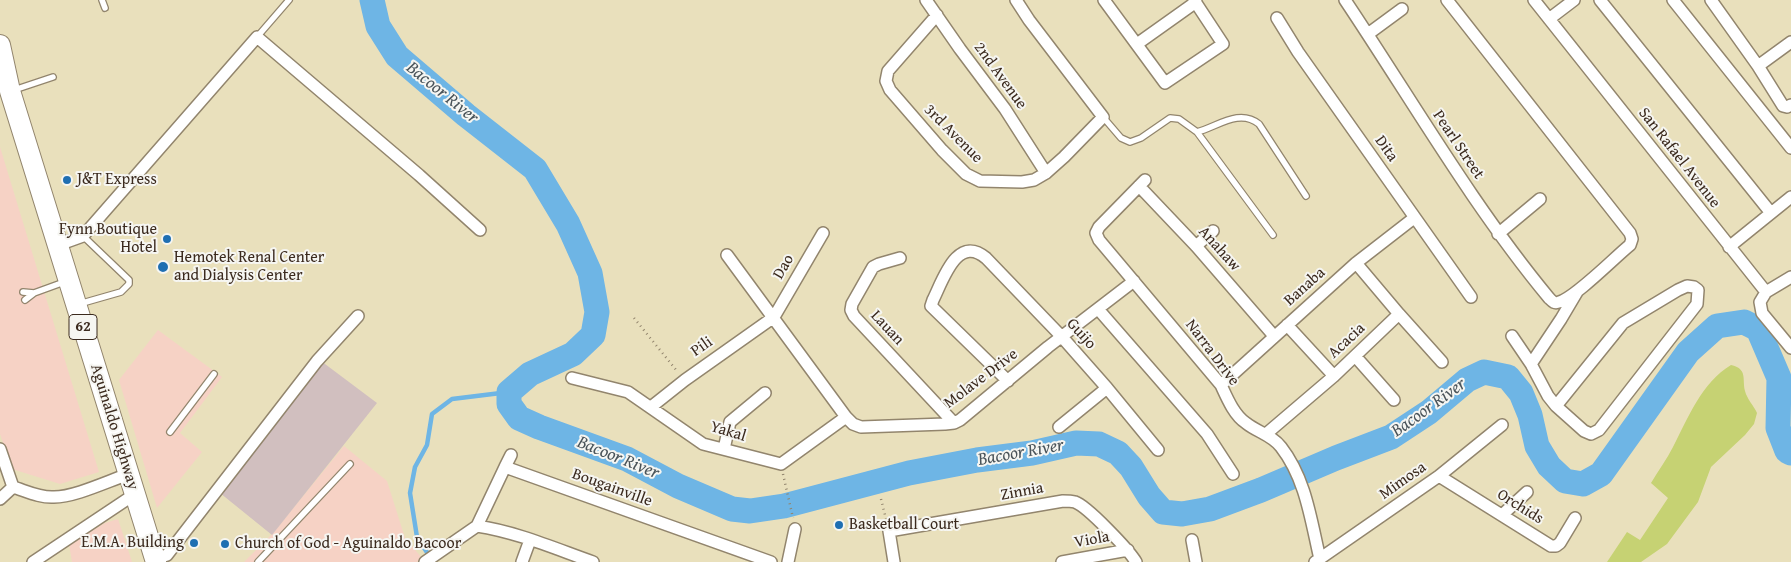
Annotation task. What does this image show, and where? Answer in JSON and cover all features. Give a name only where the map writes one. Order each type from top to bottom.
[{"type":"highway","name":"Aguinaldo Highway","points":[[0,45],[10,91],[156,560]]},
{"type":"highway","name":"Aguinaldo Highway","points":[[0,73],[10,91]]},
{"type":"street","name":"2nd Avenue","points":[[926,0],[1005,109],[1046,173]]},
{"type":"street","points":[[1016,0],[1029,20],[1103,117]]},
{"type":"street","name":"Pearl Street","points":[[1345,0],[1426,127],[1518,262],[1553,302],[1559,303],[1578,291]]},
{"type":"street","points":[[1447,0],[1630,233],[1632,239],[1630,245],[1578,291],[1531,364]]},
{"type":"street","name":"San Rafael Avenue","points":[[1534,0],[1766,292]]},
{"type":"street","points":[[1549,19],[1574,0]]},
{"type":"street","points":[[1600,0],[1770,214]]},
{"type":"street","points":[[1672,0],[1791,148]]},
{"type":"street","points":[[1106,1],[1165,83],[1223,44],[1195,1],[1137,44]]},
{"type":"street","points":[[1717,3],[1783,106],[1791,105]]},
{"type":"street","points":[[1368,34],[1402,9]]},
{"type":"street","name":"3rd Avenue","points":[[936,15],[888,70],[886,80],[890,90],[942,150],[966,174],[980,181],[1022,182],[1034,180],[1046,173],[1103,117]]},
{"type":"street","name":"Dita","points":[[1277,18],[1298,52],[1471,297]]},
{"type":"street","points":[[58,245],[83,236],[257,38],[480,230]]},
{"type":"street","points":[[1758,66],[1791,42]]},
{"type":"street","name":"Anahaw","points":[[1142,183],[1274,336]]},
{"type":"street","name":"Narra Drive","points":[[1142,183],[1099,226],[1096,233],[1098,240],[1221,385],[1229,402],[1245,423],[1266,434],[1280,446],[1303,487],[1317,561]]},
{"type":"street","points":[[1729,247],[1791,197]]},
{"type":"street","points":[[1498,234],[1540,199]]},
{"type":"street","name":"Banaba","points":[[1221,385],[1356,263],[1414,218]]},
{"type":"street","points":[[1196,246],[1213,231]]},
{"type":"street","name":"Dao","points":[[774,317],[823,232]]},
{"type":"street","name":"Guijo","points":[[1008,381],[932,306],[933,300],[952,262],[959,255],[969,251],[979,253],[986,258],[1062,336],[1158,450]]},
{"type":"street","points":[[726,254],[846,417]]},
{"type":"street","name":"Lauan","points":[[900,258],[873,267],[852,304],[851,310],[854,316],[954,423]]},
{"type":"street","points":[[1356,263],[1442,362]]},
{"type":"street","points":[[1791,277],[1766,292],[1760,302],[1762,313],[1791,348]]},
{"type":"street","name":"Molave Drive","points":[[846,417],[861,427],[954,423],[1134,281]]},
{"type":"street","points":[[1512,336],[1556,406],[1584,431],[1591,434],[1599,430],[1697,304],[1698,290],[1694,286],[1687,286],[1623,323],[1556,406]]},
{"type":"street","points":[[1098,309],[1207,434],[1234,474]]},
{"type":"street","name":"Acacia","points":[[1266,434],[1334,376],[1399,314]]},
{"type":"street","points":[[156,560],[167,555],[317,361],[358,316]]},
{"type":"street","name":"Pili","points":[[651,406],[774,317]]},
{"type":"street","points":[[1287,325],[1334,376]]},
{"type":"street","points":[[1355,356],[1394,400]]},
{"type":"street","name":"Yakal","points":[[572,378],[628,392],[651,406],[703,444],[781,464],[846,417]]},
{"type":"street","points":[[1060,427],[1107,388]]},
{"type":"street","points":[[724,449],[730,422],[766,394]]},
{"type":"street","name":"Mimosa","points":[[1317,561],[1438,476],[1502,425]]},
{"type":"street","points":[[0,449],[13,487]]},
{"type":"street","points":[[425,562],[477,526],[510,455]]},
{"type":"street","name":"Bougainville","points":[[505,467],[771,562]]},
{"type":"street","points":[[13,487],[53,497],[74,493],[129,474]]},
{"type":"street","name":"Orchids","points":[[1438,476],[1551,546],[1560,544],[1575,518]]},
{"type":"street","points":[[0,499],[13,487]]},
{"type":"street","points":[[1502,515],[1527,492]]},
{"type":"street","points":[[33,562],[135,494]]},
{"type":"street","name":"Zinnia","points":[[890,531],[1069,501],[1083,507],[1128,550],[1136,562]]},
{"type":"street","points":[[477,526],[530,540],[593,562]]},
{"type":"street","points":[[788,562],[795,529]]},
{"type":"street","points":[[890,531],[894,562]]},
{"type":"street","points":[[522,562],[530,540]]},
{"type":"street","points":[[1192,540],[1196,562]]},
{"type":"street","name":"Viola","points":[[1062,562],[1128,550]]},
{"type":"lane","points":[[102,0],[105,8]]},
{"type":"lane","points":[[257,38],[289,0]]},
{"type":"lane","points":[[10,91],[53,78]]},
{"type":"lane","points":[[1103,117],[1121,138],[1130,142],[1141,138],[1170,118],[1179,119],[1197,132],[1273,235]]},
{"type":"lane","points":[[1197,132],[1228,120],[1241,117],[1252,118],[1259,124],[1306,196]]},
{"type":"lane","points":[[76,305],[120,292],[129,284],[130,280],[83,236]]},
{"type":"lane","points":[[25,300],[34,293],[68,281]]},
{"type":"lane","points":[[23,292],[34,293]]},
{"type":"lane","points":[[170,432],[214,374]]},
{"type":"lane","points":[[258,562],[350,464]]},
{"type":"path","points":[[634,318],[685,380]]},
{"type":"path","points":[[784,474],[795,529]]},
{"type":"path","points":[[881,499],[890,531]]},
{"type":"shaded area","points":[[0,147],[99,472],[60,484],[12,469],[0,434]]},
{"type":"shaded area","points":[[158,330],[222,377],[180,433],[202,452],[157,508],[119,380]]},
{"type":"shaded area","points":[[321,361],[377,403],[272,535],[220,493]]},
{"type":"shaded area","points":[[344,446],[387,481],[405,538],[422,558],[417,562],[244,562],[272,534]]},
{"type":"shaded area","points":[[118,519],[132,562],[72,562],[69,544],[105,523]]},
{"type":"green space","points":[[1731,365],[1742,372],[1746,394],[1757,413],[1754,424],[1711,467],[1698,502],[1667,544],[1641,562],[1607,562],[1627,532],[1640,540],[1668,498],[1651,483],[1671,452],[1690,413],[1704,391],[1721,372]]},
{"type":"waterway","name":"Bacoor River","points":[[372,0],[378,26],[397,56],[466,115],[535,169],[568,224],[590,273],[597,312],[593,335],[573,354],[530,374],[509,392],[509,404],[519,418],[627,459],[678,486],[732,509],[750,511],[784,506],[909,473],[977,460],[1032,453],[1076,443],[1099,444],[1118,453],[1131,467],[1149,496],[1163,512],[1182,514],[1210,509],[1391,437],[1429,412],[1467,380],[1484,372],[1508,377],[1521,393],[1530,415],[1537,446],[1549,466],[1565,481],[1583,484],[1601,474],[1688,352],[1717,326],[1744,322],[1758,329],[1779,378],[1778,428],[1787,451],[1791,453]]},
{"type":"waterway","points":[[430,557],[417,537],[410,493],[415,467],[427,445],[432,414],[452,399],[509,392]]},
{"type":"place","name":"J&T Express","points":[[67,180]]},
{"type":"place","name":"Fynn Boutique Hotel","points":[[167,239]]},
{"type":"place","name":"Hemotek Renal Center and Dialysis Center","points":[[163,267]]},
{"type":"place","name":"Basketball Court","points":[[839,525]]},
{"type":"place","name":"E.M.A. Building","points":[[194,543]]},
{"type":"place","name":"Church of God - Aguinaldo Bacoor","points":[[225,544]]}]
